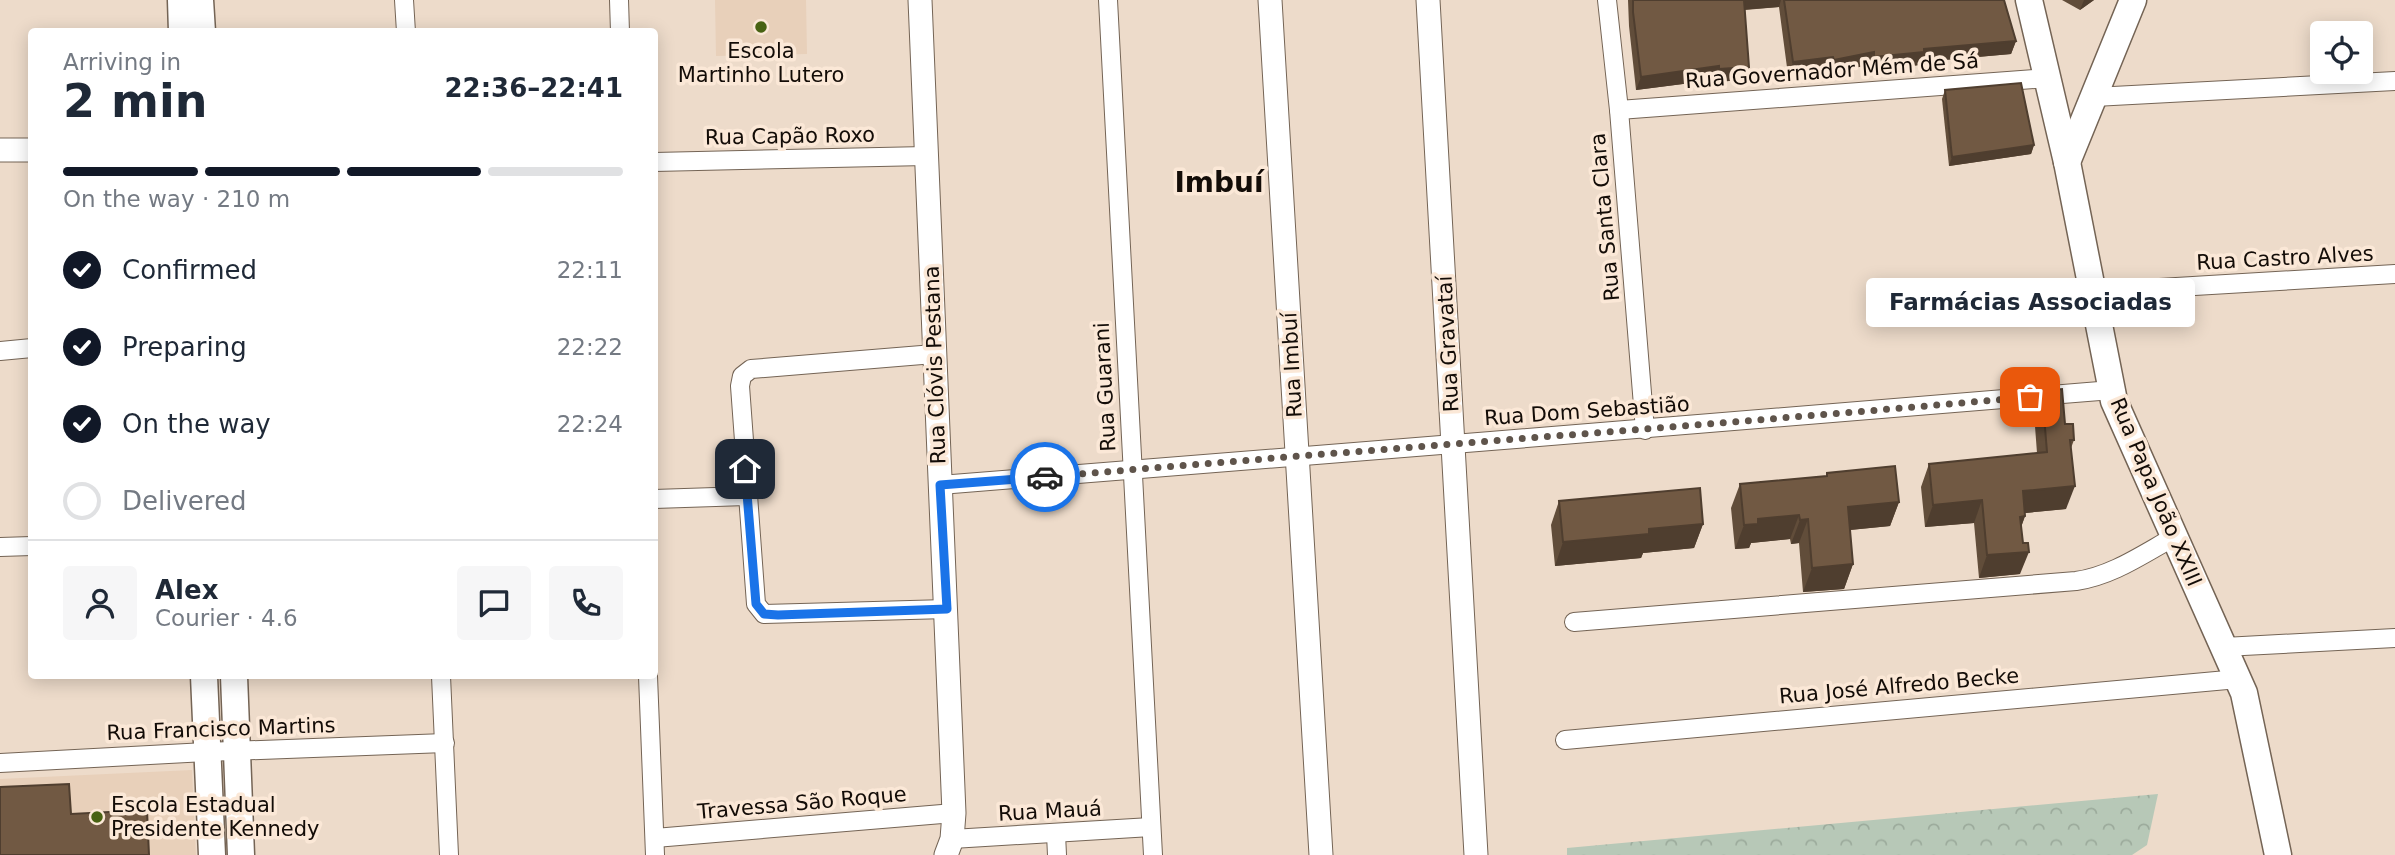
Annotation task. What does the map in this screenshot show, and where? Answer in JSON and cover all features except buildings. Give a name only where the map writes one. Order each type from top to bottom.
[{"type":"main road","points":[[181,0],[182,28]]},
{"type":"main road","points":[[200,0],[202,28]]},
{"type":"main road","name":"Rua Papa João XXIII","points":[[2029,0],[2067,162],[2114,401],[2244,693],[2278,855]]},
{"type":"main road","points":[[2067,162],[2133,0]]},
{"type":"main road","points":[[204,679],[212,855]]},
{"type":"main road","points":[[234,679],[241,855]]},
{"type":"street","points":[[404,0],[406,28]]},
{"type":"street","points":[[619,0],[620,28]]},
{"type":"street","name":"Rua Clóvis Pestana","points":[[920,0],[954,813],[949,847]]},
{"type":"street","name":"Rua Guarani","points":[[1108,0],[1153,855]]},
{"type":"street","name":"Rua Imbuí","points":[[1270,0],[1321,855]]},
{"type":"street","name":"Rua Gravataí","points":[[1428,0],[1476,855]]},
{"type":"street","name":"Rua Santa Clara","points":[[1606,0],[1619,110],[1645,430]]},
{"type":"street","name":"Rua Governador Mém de Sá","points":[[1619,110],[2048,78]]},
{"type":"street","points":[[2094,97],[2395,81]]},
{"type":"street","points":[[0,150],[28,150]]},
{"type":"street","name":"Rua Capão Roxo","points":[[658,162],[926,156]]},
{"type":"street","name":"Rua Castro Alves","points":[[2093,292],[2395,274]]},
{"type":"street","points":[[0,351],[28,348]]},
{"type":"street","points":[[934,355],[751,369],[742,376],[740,386],[756,604],[764,614],[947,609]]},
{"type":"street","name":"Rua Dom Sebastião","points":[[940,485],[1645,430],[2112,390]]},
{"type":"street","points":[[658,499],[747,496]]},
{"type":"street","points":[[1574,622],[2085,580],[2112,571],[2175,537]]},
{"type":"street","points":[[0,547],[28,546]]},
{"type":"street","points":[[2224,648],[2395,638]]},
{"type":"street","points":[[441,679],[449,855]]},
{"type":"street","points":[[648,679],[655,847]]},
{"type":"street","name":"Rua José Alfredo Becke","points":[[1565,740],[2238,679]]},
{"type":"street","name":"Rua Francisco Martins","points":[[0,763],[445,743]]},
{"type":"street","name":"Travessa São Roque","points":[[655,847],[954,813]]},
{"type":"street","name":"Rua Mauá","points":[[949,847],[1056,834],[1151,827]]},
{"type":"street","points":[[1056,834],[1057,855]]},
{"type":"shaded area","name":"Escola Martinho Lutero","points":[[715,0],[806,0],[807,54],[716,56]]},
{"type":"shaded area","name":"Escola Estadual Presidente Kennedy","points":[[192,770],[196,855],[0,855],[0,779]]},
{"type":"green space","points":[[2158,794],[2147,845],[2132,855],[1567,855],[1567,848]]},
{"type":"way so far","points":[[1045,477],[2030,397]]},
{"type":"place","name":"Escola Martinho Lutero","points":[[761,27]]},
{"type":"place","name":"Farmácias Associadas","points":[[2030,397]]},
{"type":"place","name":"Escola Estadual Presidente Kennedy","points":[[97,817]]},
{"type":"district","name":"Imbuí","points":[[1219,182]]},
{"type":"route","points":[[745,469],[756,604],[764,614],[778,615],[947,609],[940,485],[1045,477]]}]
